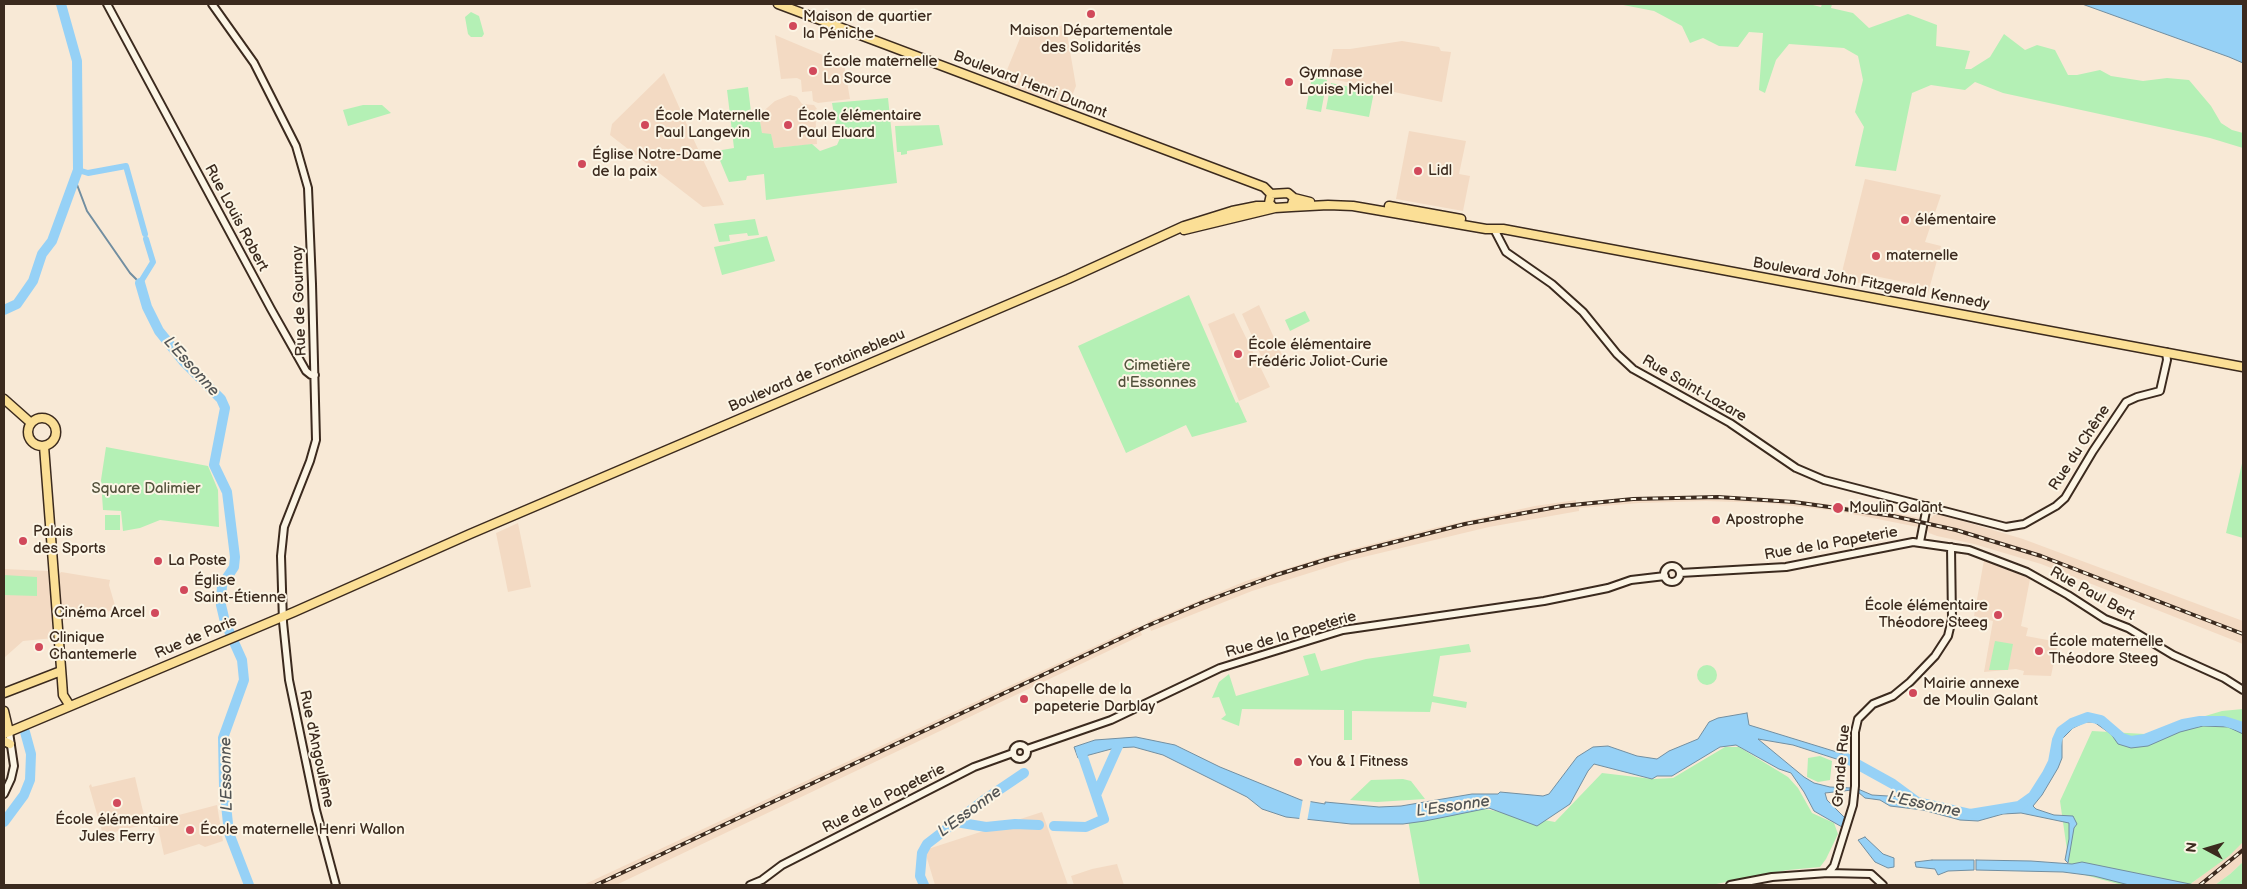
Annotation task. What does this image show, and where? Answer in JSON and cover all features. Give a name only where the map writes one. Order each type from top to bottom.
[{"type":"main road","name":"Boulevard Henri Dunant","points":[[778,4],[1264,188],[1271,194]]},
{"type":"main road","name":"Boulevard John Fitzgerald Kennedy","points":[[1271,194],[1288,194],[1294,198],[1310,202],[1345,200],[1392,207],[1486,224],[1494,229]]},
{"type":"main road","points":[[1271,194],[1269,199],[1273,207]]},
{"type":"main road","points":[[1291,207],[1294,198]]},
{"type":"main road","name":"Boulevard John Fitzgerald Kennedy","points":[[1273,207],[1344,205],[1494,229],[2243,367]]},
{"type":"main road","name":"Boulevard de Fontainebleau","points":[[470,534],[547,503],[1175,231],[1273,207]]},
{"type":"main road","points":[[4,399],[31,423]]},
{"type":"main road","points":[[42,417],[49,419],[54,424],[56,431],[55,438],[44,446],[36,445],[30,439],[28,431],[31,423],[42,417]]},
{"type":"main road","points":[[44,446],[63,695],[70,706]]},
{"type":"main road","name":"Rue de Paris","points":[[9,732],[284,616],[470,534]]},
{"type":"main road","points":[[5,695],[61,671]]},
{"type":"main road","points":[[4,712],[9,732]]},
{"type":"street","name":"Rue Louis Robert","points":[[107,4],[306,371],[314,375]]},
{"type":"street","name":"Rue de Gournay","points":[[212,4],[254,63],[301,160],[308,188],[315,415],[314,452],[284,527],[281,556],[284,616]]},
{"type":"street","name":"Rue Saint-Lazare","points":[[1494,229],[1506,252],[1552,284],[1582,312],[1617,354],[1640,373],[1730,423],[1776,456],[1805,472],[1875,494],[1926,506]]},
{"type":"street","name":"Rue du Chêne","points":[[1926,506],[2009,528],[2024,524],[2056,506],[2069,492],[2092,451],[2126,402],[2137,396],[2160,391],[2166,352]]},
{"type":"street","name":"Rue de la Papeterie","points":[[1680,573],[1786,567],[1920,542],[1926,506]]},
{"type":"street","name":"Rue Paul Bert","points":[[1920,542],[1975,551],[2015,566],[2068,595],[2105,619],[2128,628],[2173,654],[2224,678],[2243,690]]},
{"type":"street","name":"Grande Rue","points":[[1828,873],[1834,866],[1849,819],[1855,789],[1855,732],[1860,717],[1872,704],[1893,696],[1906,685],[1935,656],[1950,631],[1952,619],[1951,547]]},
{"type":"street","points":[[1671,567],[1676,568],[1680,573],[1679,578],[1674,582],[1669,581],[1664,576],[1665,571],[1671,567]]},
{"type":"street","name":"Rue de la Papeterie","points":[[1027,749],[1111,720],[1220,668],[1343,630],[1544,601],[1608,588],[1631,580],[1664,576]]},
{"type":"street","name":"Rue d'Angoulême","points":[[284,616],[285,656],[289,680],[316,810],[336,885]]},
{"type":"street","points":[[5,792],[14,766],[7,743],[9,732]]},
{"type":"street","points":[[1019,744],[1027,749],[1027,754],[1022,758],[1016,758],[1013,753],[1015,746],[1019,744]]},
{"type":"street","name":"Rue de la Papeterie","points":[[743,885],[770,873],[974,767],[1013,753]]},
{"type":"street","name":"Rue de la Papeterie","points":[[750,885],[770,873]]},
{"type":"street","points":[[1730,885],[1772,877],[1828,873],[1871,874],[1883,885]]},
{"type":"shaded area","points":[[1063,25],[1066,28],[1076,86],[1067,107],[1002,82],[1023,31],[1035,33]]},
{"type":"shaded area","name":"École maternelle La Source","points":[[775,35],[844,64],[850,99],[818,103],[813,101],[812,91],[802,92],[801,80],[797,78],[781,79]]},
{"type":"shaded area","points":[[1402,41],[1439,47],[1441,51],[1451,52],[1442,102],[1327,78],[1333,49],[1350,49]]},
{"type":"shaded area","points":[[664,73],[724,205],[703,207],[610,135],[612,124]]},
{"type":"shaded area","name":"École élémentaire Paul Eluard","points":[[790,95],[797,97],[802,104],[814,105],[817,109],[815,110],[817,144],[773,148],[762,134],[759,115],[775,101]]},
{"type":"shaded area","points":[[1409,131],[1466,141],[1459,174],[1470,176],[1463,211],[1396,199]]},
{"type":"shaded area","points":[[1865,179],[1941,195],[1925,242],[1941,246],[1928,293],[1922,291],[1923,286],[1865,274],[1866,284],[1840,280]]},
{"type":"shaded area","points":[[1259,305],[1284,359],[1266,367],[1242,314]]},
{"type":"shaded area","name":"École élémentaire Frédéric Joliot-Curie","points":[[1234,313],[1270,387],[1239,401],[1208,324]]},
{"type":"shaded area","points":[[1666,496],[1729,496],[1803,501],[1864,509],[1865,507],[1919,518],[1918,527],[1837,511],[1767,503],[1706,501],[1639,503],[1579,508],[1579,511],[1489,527],[1351,560],[1252,591],[1151,631],[1147,622],[1246,581],[1337,553],[1438,527],[1535,506],[1576,500],[1576,503]]},
{"type":"shaded area","points":[[1934,515],[1943,515],[2023,539],[2243,621],[2243,644],[2041,564],[1929,533],[1927,529],[1929,520]]},
{"type":"shaded area","points":[[518,523],[531,587],[508,592],[496,533]]},
{"type":"shaded area","name":"École élémentaire Théodore Steeg","points":[[1984,560],[2030,579],[2021,626],[2028,628],[2026,636],[2058,642],[2051,676],[2023,675],[2024,671],[2016,669],[1984,672],[1993,621],[1974,616]]},
{"type":"shaded area","points":[[4,569],[48,571],[54,638],[23,641],[4,658]]},
{"type":"shaded area","points":[[61,572],[110,580],[109,585],[116,609],[90,617],[62,620],[59,575]]},
{"type":"shaded area","points":[[1138,626],[1142,635],[616,885],[583,885]]},
{"type":"shaded area","name":"École élémentaire Jules Ferry","points":[[135,777],[146,824],[103,835],[89,786],[91,784],[92,787]]},
{"type":"shaded area","name":"École maternelle Henri Wallon","points":[[217,805],[223,841],[205,847],[199,844],[164,855],[158,827],[153,827],[152,822]]},
{"type":"shaded area","points":[[1042,812],[1068,885],[935,885],[926,855],[928,849]]},
{"type":"shaded area","points":[[2243,842],[2243,862],[2230,874],[2215,885],[2190,885]]},
{"type":"shaded area","points":[[1117,864],[1124,885],[1074,885],[1071,876]]},
{"type":"green space","points":[[1618,4],[1809,4],[1821,7],[1822,4],[1832,4],[1831,8],[1853,13],[1869,28],[1908,14],[1937,25],[1936,46],[1970,51],[1965,69],[1971,69],[1990,57],[2004,34],[2025,50],[2037,45],[2055,50],[2068,75],[2100,70],[2111,76],[2143,81],[2167,78],[2189,80],[2211,106],[2221,123],[2232,130],[2243,133],[2243,148],[2210,138],[2003,93],[1975,82],[1965,90],[1931,85],[1912,93],[1896,171],[1855,166],[1864,127],[1855,112],[1863,80],[1858,56],[1844,48],[1789,44],[1776,60],[1765,93],[1759,90],[1763,33],[1749,32],[1738,47],[1719,46],[1703,38],[1690,43],[1682,26],[1654,11]]},
{"type":"green space","points":[[471,12],[479,16],[484,34],[482,37],[471,37],[468,34],[465,17]]},
{"type":"green space","points":[[1312,77],[1327,80],[1321,112],[1306,109]]},
{"type":"green space","points":[[1331,83],[1374,92],[1369,117],[1326,109]]},
{"type":"green space","points":[[748,87],[751,112],[759,115],[762,133],[771,134],[774,148],[812,144],[820,151],[837,145],[841,136],[836,126],[832,103],[888,98],[897,183],[766,200],[764,174],[747,176],[746,180],[729,182],[716,151],[734,148],[727,90]]},
{"type":"green space","points":[[363,105],[382,105],[391,113],[348,126],[343,110]]},
{"type":"green space","points":[[939,125],[943,145],[907,151],[907,154],[901,155],[901,152],[897,152],[895,126]]},
{"type":"green space","points":[[755,219],[759,235],[748,236],[747,233],[729,235],[730,241],[719,242],[714,224]]},
{"type":"green space","points":[[767,236],[775,261],[722,275],[714,247]]},
{"type":"green space","name":"Cimetière d'Essonnes","points":[[1189,295],[1236,403],[1238,402],[1247,422],[1192,437],[1186,425],[1126,453],[1078,346]]},
{"type":"green space","points":[[1305,311],[1310,321],[1290,331],[1285,320]]},
{"type":"green space","name":"Square Dalimier","points":[[106,447],[208,466],[218,490],[219,527],[160,520],[140,528],[123,531],[121,511],[103,510],[101,480]]},
{"type":"green space","points":[[2243,459],[2243,538],[2226,533]]},
{"type":"green space","points":[[105,515],[120,515],[120,530],[105,530]]},
{"type":"green space","points":[[4,575],[37,577],[37,596],[4,595]]},
{"type":"green space","points":[[1995,641],[2013,644],[2008,670],[1989,670]]},
{"type":"green space","points":[[1469,644],[1471,652],[1440,656],[1433,696],[1467,702],[1466,708],[1432,702],[1430,712],[1352,711],[1352,740],[1344,740],[1344,710],[1242,709],[1239,726],[1221,719],[1226,715],[1219,697],[1212,698],[1219,682],[1229,674],[1236,696],[1309,675],[1303,656],[1315,653],[1321,671],[1366,659]]},
{"type":"green space","points":[[1707,665],[1714,668],[1717,675],[1714,682],[1707,685],[1700,682],[1697,675],[1700,668]]},
{"type":"green space","points":[[2243,709],[2243,842],[2229,856],[2189,885],[2122,885],[2070,871],[2060,801],[2092,731],[2145,734],[2222,711]]},
{"type":"green space","points":[[1725,747],[1739,747],[1788,777],[1798,788],[1812,813],[1834,823],[1838,834],[1820,867],[1788,870],[1711,885],[1420,885],[1408,820],[1474,807],[1555,822],[1602,773],[1653,779],[1673,778]]},
{"type":"green space","points":[[1820,756],[1832,761],[1830,780],[1818,782],[1807,777],[1808,758]]},
{"type":"green space","points":[[1403,779],[1411,781],[1425,799],[1377,802],[1350,800],[1371,780]]},
{"type":"green space","points":[[2243,862],[2243,885],[2215,885],[2230,874]]},
{"type":"water","points":[[2082,4],[2243,4],[2243,63],[2229,57]]},
{"type":"water","points":[[1747,713],[1749,725],[1853,757],[1852,764],[1793,745],[1758,739],[1814,783],[1830,787],[1852,788],[1852,790],[1825,793],[1827,800],[1846,819],[1842,827],[1814,811],[1791,773],[1779,769],[1736,745],[1720,747],[1672,776],[1657,776],[1652,779],[1594,764],[1588,771],[1570,804],[1537,826],[1489,808],[1403,824],[1351,824],[1286,817],[1262,809],[1247,797],[1163,755],[1134,747],[1115,748],[1078,758],[1074,747],[1095,740],[1136,737],[1175,745],[1220,767],[1301,800],[1325,804],[1325,802],[1379,807],[1401,806],[1472,794],[1498,794],[1500,792],[1543,796],[1549,794],[1577,757],[1593,747],[1608,746],[1637,756],[1657,759],[1669,751],[1698,739],[1709,722],[1718,718]]},
{"type":"water","points":[[2088,717],[2101,720],[2122,738],[2131,741],[2149,738],[2187,723],[2208,720],[2236,723],[2243,727],[2243,734],[2228,727],[2203,726],[2180,732],[2148,746],[2131,748],[2118,744],[2111,734],[2094,722],[2085,722],[2073,728],[2062,739],[2062,758],[2058,768],[2033,806],[2036,809],[2054,815],[2073,816],[2077,824],[2074,828],[2068,863],[2065,860],[2069,839],[2069,823],[2021,813],[2003,814],[1978,821],[1960,820],[1923,810],[1890,806],[1880,800],[1865,798],[1858,792],[1858,789],[1872,795],[1904,797],[1968,814],[2016,807],[2028,800],[2036,792],[2053,762],[2057,740],[2061,731],[2072,723]]},
{"type":"water","points":[[1865,837],[1883,854],[1894,858],[1894,867],[1888,868],[1875,862],[1858,840]]},
{"type":"water","points":[[1974,860],[1974,870],[1948,871],[1938,875],[1935,869],[1916,867],[1915,862]]},
{"type":"water","points":[[1976,860],[2072,864],[2082,862],[2195,885],[2129,885],[2094,876],[2063,872],[1976,870]]},
{"type":"pier","points":[[1303,798],[1311,799],[1307,822],[1299,820]]},
{"type":"waterway","name":"L'Essonne","points":[[4,310],[17,304],[33,281],[42,254],[52,241],[78,170],[77,61],[61,4]]},
{"type":"waterway","name":"L'Essonne","points":[[78,170],[88,173],[126,166],[145,234]]},
{"type":"waterway","name":"L'Essonne","points":[[78,170],[76,182],[87,211],[130,273],[140,283]]},
{"type":"waterway","name":"L'Essonne","points":[[140,283],[153,262],[146,239]]},
{"type":"waterway","name":"L'Essonne","points":[[140,283],[147,307],[159,331],[184,362],[221,399],[225,408],[214,465],[227,492],[235,557],[234,567],[222,585],[221,605],[225,622],[242,660],[244,680],[223,738],[224,786],[229,833],[249,885]]},
{"type":"waterway","name":"L'Essonne","points":[[1908,800],[1970,814],[2019,806],[2033,796],[2047,774],[2053,762],[2057,740],[2061,731],[2072,723],[2088,717],[2101,720],[2122,738],[2131,741],[2145,739],[2183,724],[2200,721],[2224,721],[2243,727]]},
{"type":"waterway","name":"L'Essonne","points":[[4,822],[24,795],[30,780],[31,754],[25,732]]},
{"type":"waterway","points":[[1054,826],[1086,827],[1104,819],[1096,795],[1119,744]]},
{"type":"waterway","points":[[1081,751],[1096,795]]},
{"type":"waterway","points":[[1846,758],[1893,784],[1916,801]]},
{"type":"waterway","name":"L'Essonne","points":[[924,885],[920,876],[922,853],[927,844],[984,800],[1024,773]]},
{"type":"waterway","points":[[956,822],[986,827],[1015,824],[1039,825]]},
{"type":"railway","points":[[596,885],[1147,626],[1201,603],[1276,575],[1328,559],[1465,524],[1562,506],[1633,499],[1718,497],[1794,502],[1893,516],[1956,530],[2041,556],[2243,634]]},
{"type":"railway","points":[[2200,885],[2243,850]]},
{"type":"place","name":"Maison Départementale des Solidarités","points":[[1091,14]]},
{"type":"place","name":"Maison de quartier la Péniche","points":[[793,26]]},
{"type":"place","name":"École maternelle La Source","points":[[813,71]]},
{"type":"place","name":"Gymnase Louise Michel","points":[[1289,82]]},
{"type":"place","name":"École Maternelle Paul Langevin","points":[[645,125]]},
{"type":"place","name":"École élémentaire Paul Eluard","points":[[788,125]]},
{"type":"place","name":"Église Notre-Dame de la paix","points":[[582,164]]},
{"type":"place","name":"Lidl","points":[[1418,171]]},
{"type":"place","name":"élémentaire","points":[[1905,220]]},
{"type":"place","name":"maternelle","points":[[1876,256]]},
{"type":"place","name":"École élémentaire Frédéric Joliot-Curie","points":[[1238,354]]},
{"type":"place","name":"Moulin Galant","points":[[1838,508]]},
{"type":"place","name":"Apostrophe","points":[[1716,520]]},
{"type":"place","name":"Palais des Sports","points":[[23,541]]},
{"type":"place","name":"La Poste","points":[[158,561]]},
{"type":"place","name":"Église Saint-Étienne","points":[[184,590]]},
{"type":"place","name":"Cinéma Arcel","points":[[155,613]]},
{"type":"place","name":"École élémentaire Théodore Steeg","points":[[1998,615]]},
{"type":"place","name":"Clinique Chantemerle","points":[[39,647]]},
{"type":"place","name":"École maternelle Théodore Steeg","points":[[2039,651]]},
{"type":"place","name":"Mairie annexe de Moulin Galant","points":[[1913,693]]},
{"type":"place","name":"Chapelle de la papeterie Darblay","points":[[1024,699]]},
{"type":"place","name":"You & I Fitness","points":[[1298,762]]},
{"type":"place","name":"École élémentaire Jules Ferry","points":[[117,803]]},
{"type":"place","name":"École maternelle Henri Wallon","points":[[190,830]]}]
